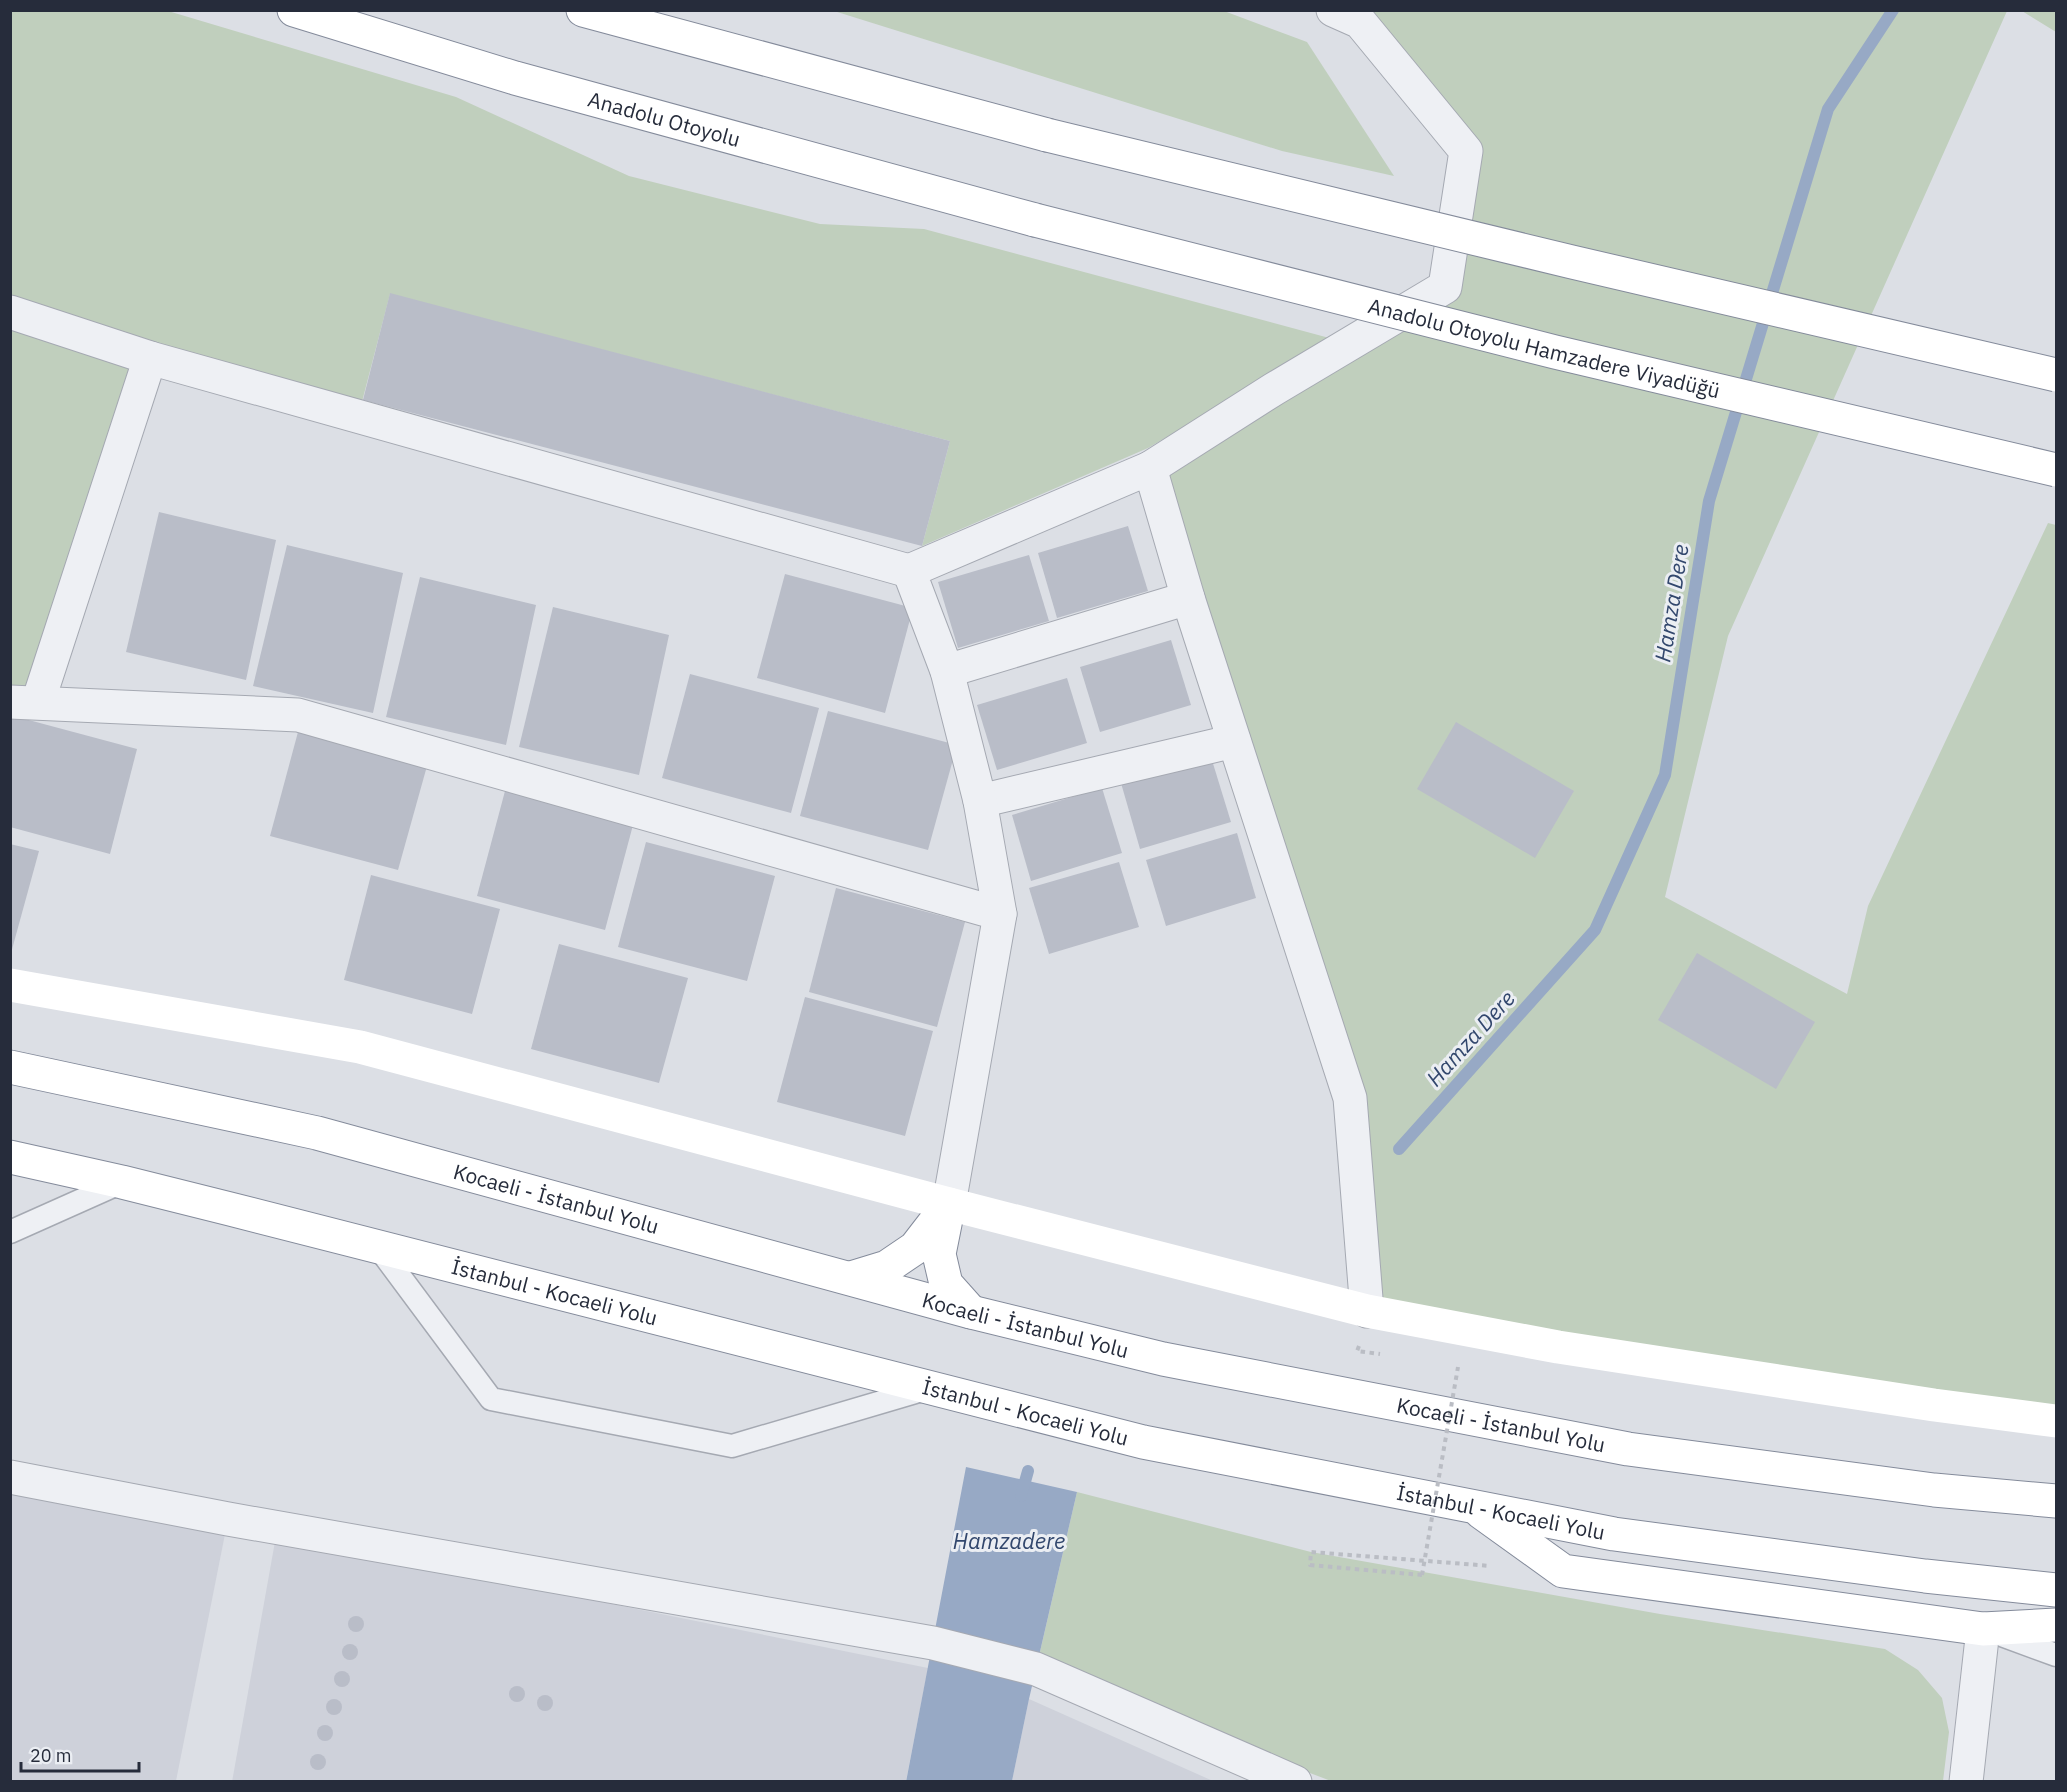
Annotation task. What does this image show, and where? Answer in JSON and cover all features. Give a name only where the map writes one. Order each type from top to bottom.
[{"type":"main road","name":"Anadolu Otoyolu","points":[[294,10],[515,78],[1035,220]]},
{"type":"main road","points":[[583,10],[1047,135],[1572,262],[2056,375]]},
{"type":"main road","name":"Anadolu Otoyolu Hamzadere Viyadüğü","points":[[1035,220],[1555,352],[2056,470]]},
{"type":"main road","points":[[10,985],[360,1047],[1367,1311],[1558,1347],[1934,1405],[2056,1421]]},
{"type":"main road","name":"Kocaeli - İstanbul Yolu","points":[[10,1067],[317,1133],[971,1312],[1163,1359],[1628,1449],[1934,1490],[2056,1501]]},
{"type":"main road","name":"İstanbul - Kocaeli Yolu","points":[[10,1157],[122,1182],[1143,1442],[1614,1534],[1925,1576],[2056,1590]]},
{"type":"main road","points":[[851,1278],[887,1266],[915,1248],[949,1203]]},
{"type":"main road","points":[[949,1203],[939,1254],[946,1284],[971,1312]]},
{"type":"main road","points":[[1472,1506],[1563,1571],[1983,1629],[2056,1625]]},
{"type":"street","points":[[10,312],[150,358],[909,572],[1150,468],[1274,389],[1445,287],[1466,152],[1360,21],[1333,10]]},
{"type":"street","points":[[150,358],[24,702],[298,715],[1000,914]]},
{"type":"street","points":[[1150,468],[1188,598],[1350,1098],[1367,1311]]},
{"type":"street","points":[[909,572],[947,671],[980,801],[1000,914],[949,1203]]},
{"type":"street","points":[[947,671],[1188,598]]},
{"type":"street","points":[[980,801],[1234,741]]},
{"type":"street","points":[[10,1477],[933,1643],[1036,1669],[1295,1782]]},
{"type":"street","points":[[1966,1782],[1983,1629]]},
{"type":"lane","points":[[10,1232],[122,1182]]},
{"type":"lane","points":[[378,1247],[491,1399],[732,1446],[930,1388]]},
{"type":"lane","points":[[1983,1629],[2056,1655]]},
{"type":"path","points":[[1458,1367],[1422,1575],[1310,1565],[1311,1552],[1494,1566]]},
{"type":"shaded area","points":[[10,1477],[228,1519],[176,1781],[11,1781]]},
{"type":"shaded area","points":[[276,1536],[928,1668],[906,1781],[232,1782]]},
{"type":"shaded area","points":[[1029,1699],[1213,1781],[1012,1781]]},
{"type":"green space","points":[[11,11],[168,11],[456,97],[629,176],[820,224],[924,229],[1333,339],[1148,448],[922,546],[950,441],[390,294],[358,417],[151,358],[38,702],[11,702]]},
{"type":"green space","points":[[834,11],[1224,11],[1307,42],[1394,176],[1282,151]]},
{"type":"green space","points":[[1333,11],[2007,11],[1728,636],[1665,897],[1847,994],[1868,906],[2048,523],[2056,525],[2056,1421],[1367,1311],[1350,1098],[1150,468],[1445,287],[1466,151]]},
{"type":"green space","points":[[2022,11],[2056,11],[2056,32]]},
{"type":"green space","points":[[1077,1492],[1311,1552],[1660,1614],[1885,1649],[1918,1670],[1942,1698],[1949,1732],[1943,1781],[1331,1781],[1036,1669]]},
{"type":"water","name":"Hamzadere","points":[[966,1467],[1077,1492],[1012,1781],[906,1782]]},
{"type":"building","points":[[390,293],[950,441],[922,546],[363,400]]},
{"type":"building","points":[[159,512],[276,540],[246,680],[126,652]]},
{"type":"building","points":[[1128,526],[1148,591],[1057,618],[1038,553]]},
{"type":"building","points":[[287,545],[403,573],[373,713],[253,686]]},
{"type":"building","points":[[1029,555],[1049,621],[958,648],[938,582]]},
{"type":"building","points":[[785,574],[913,608],[885,713],[757,678]]},
{"type":"building","points":[[420,577],[536,605],[506,745],[386,717]]},
{"type":"building","points":[[553,607],[669,635],[639,775],[519,747]]},
{"type":"building","points":[[1171,640],[1191,705],[1100,732],[1080,667]]},
{"type":"building","points":[[690,674],[819,708],[791,813],[662,778]]},
{"type":"building","points":[[1067,678],[1087,743],[997,770],[977,705]]},
{"type":"building","points":[[828,711],[957,745],[928,850],[800,816]]},
{"type":"building","points":[[10,715],[137,749],[110,854],[10,827]]},
{"type":"building","points":[[1456,722],[1574,791],[1535,858],[1417,789]]},
{"type":"building","points":[[298,732],[427,766],[398,870],[270,836]]},
{"type":"building","points":[[1211,757],[1231,822],[1140,849],[1121,783]]},
{"type":"building","points":[[1102,788],[1122,853],[1031,881],[1012,815]]},
{"type":"building","points":[[505,791],[633,825],[605,930],[477,896]]},
{"type":"building","points":[[1237,833],[1256,898],[1166,926],[1146,860]]},
{"type":"building","points":[[646,842],[775,876],[747,981],[618,947]]},
{"type":"building","points":[[10,844],[39,851],[11,953],[10,953]]},
{"type":"building","points":[[1119,862],[1139,927],[1049,954],[1029,888]]},
{"type":"building","points":[[371,875],[500,909],[472,1014],[344,980]]},
{"type":"building","points":[[836,888],[965,922],[937,1027],[809,992]]},
{"type":"building","points":[[559,944],[688,978],[659,1083],[531,1049]]},
{"type":"building","points":[[1697,953],[1815,1022],[1776,1089],[1658,1020]]},
{"type":"building","points":[[805,997],[933,1031],[905,1136],[777,1102]]},
{"type":"building","points":[[356,1616],[364,1624],[356,1632],[348,1624]]},
{"type":"building","points":[[350,1644],[358,1652],[350,1660],[342,1652]]},
{"type":"building","points":[[342,1671],[350,1679],[342,1687],[334,1679]]},
{"type":"building","points":[[517,1686],[523,1688],[525,1694],[523,1700],[517,1702],[511,1700],[509,1694],[511,1688]]},
{"type":"building","points":[[545,1695],[551,1697],[553,1703],[551,1709],[545,1711],[539,1709],[537,1703],[539,1697]]},
{"type":"building","points":[[334,1699],[340,1701],[342,1707],[340,1713],[334,1715],[328,1713],[326,1707],[328,1701]]},
{"type":"building","points":[[325,1725],[331,1727],[333,1733],[331,1739],[325,1741],[319,1739],[317,1733],[319,1727]]},
{"type":"building","points":[[318,1754],[324,1756],[326,1762],[324,1768],[318,1770],[312,1768],[310,1762],[312,1756]]},
{"type":"waterway","name":"Hamza Dere","points":[[1399,1149],[1595,930],[1665,775],[1709,501],[1828,109],[1893,10]]},
{"type":"waterway","name":"Hamzadere","points":[[1021,1496],[1028,1471]]}]
